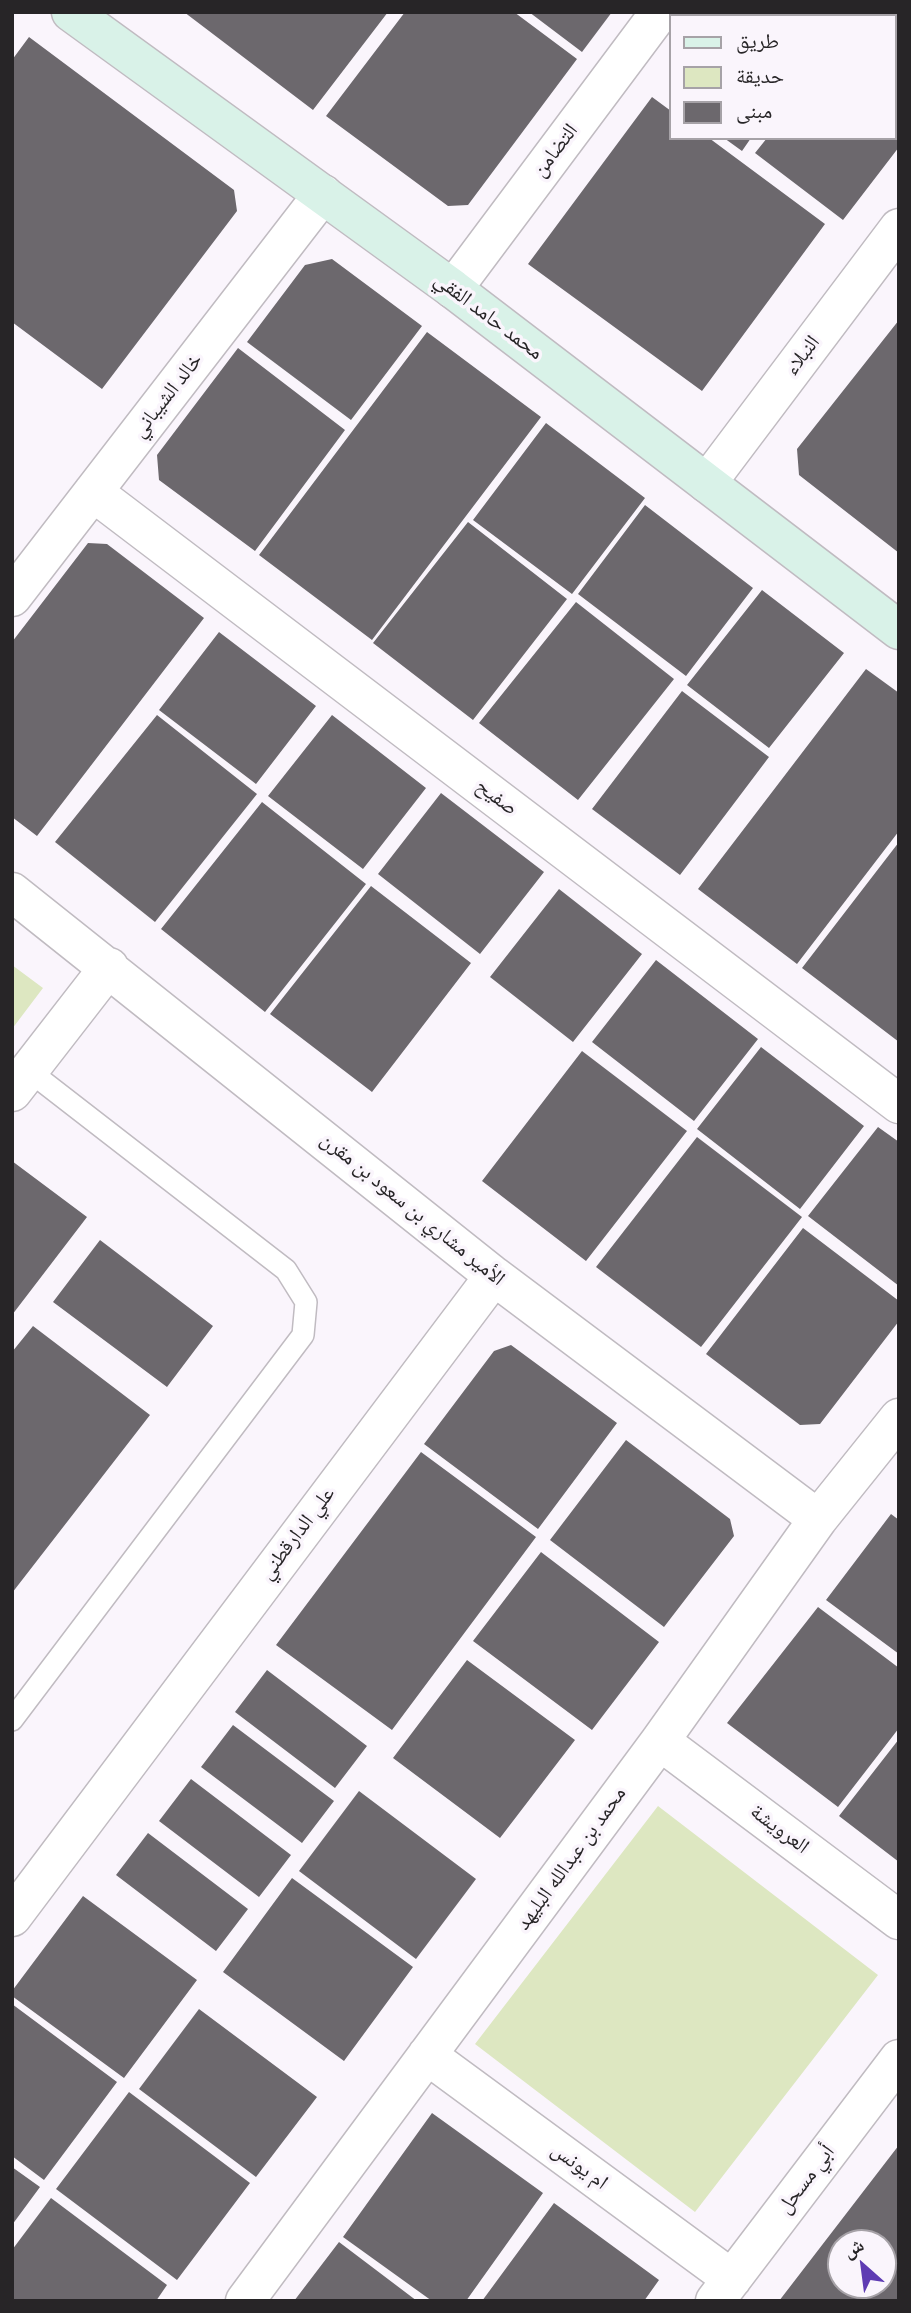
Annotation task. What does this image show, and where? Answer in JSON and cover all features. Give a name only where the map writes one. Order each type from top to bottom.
[{"type":"street","name":"التضامن","points":[[453,289],[660,12]]},
{"type":"street","name":"محمد حامد الفقي","points":[[87,17],[453,289],[899,630]]},
{"type":"street","name":"خالد الشيباني","points":[[12,597],[323,194]]},
{"type":"street","name":"النبلاء","points":[[707,483],[899,228]]},
{"type":"street","name":"صفيح","points":[[93,492],[899,1104]]},
{"type":"street","name":"الأمير مشاري بن سعود بن مقرن","points":[[12,892],[494,1276],[818,1519]]},
{"type":"street","points":[[20,1081],[109,967]]},
{"type":"street","name":"علي الدارقطني","points":[[12,1917],[103,1792],[494,1276]]},
{"type":"street","name":"محمد بن عبدالله البليهد","points":[[245,2301],[660,1741],[818,1519],[899,1418]]},
{"type":"street","name":"العرويشة","points":[[660,1741],[899,1920]]},
{"type":"street","name":"ام يونس","points":[[427,2055],[723,2290]]},
{"type":"street","name":"أبي مسحل","points":[[723,2290],[899,2059]]},
{"type":"lane","points":[[12,1720],[303,1335],[306,1302],[286,1270],[20,1081]]},
{"type":"green space","points":[[12,965],[43,988],[12,1029]]},
{"type":"green space","points":[[658,1806],[878,1975],[695,2212],[475,2044]]},
{"type":"building","points":[[184,12],[388,12],[313,110]]},
{"type":"building","points":[[405,12],[514,12],[577,59],[468,205],[448,206],[326,116]]},
{"type":"building","points":[[529,12],[612,12],[582,52]]},
{"type":"building","points":[[767,12],[770,14],[728,14]]},
{"type":"building","points":[[799,12],[844,12],[843,14]]},
{"type":"building","points":[[899,12],[899,147],[843,220],[755,153],[765,140],[897,140],[897,14],[862,14]]},
{"type":"building","points":[[29,37],[234,190],[237,211],[102,389],[12,322],[12,60]]},
{"type":"building","points":[[652,97],[670,110],[670,140],[712,140],[825,224],[702,391],[528,264]]},
{"type":"building","points":[[727,140],[750,140],[742,151]]},
{"type":"building","points":[[332,259],[422,326],[351,420],[247,342],[305,265]]},
{"type":"building","points":[[899,320],[899,553],[799,475],[797,449]]},
{"type":"building","points":[[427,332],[541,417],[372,640],[259,555]]},
{"type":"building","points":[[238,348],[345,430],[255,551],[159,480],[157,455]]},
{"type":"building","points":[[546,423],[645,498],[572,594],[473,520]]},
{"type":"building","points":[[645,505],[753,588],[686,676],[578,594]]},
{"type":"building","points":[[468,522],[567,599],[473,720],[373,643]]},
{"type":"building","points":[[88,543],[107,544],[204,618],[37,836],[12,817],[12,642]]},
{"type":"building","points":[[762,590],[844,653],[769,748],[687,685]]},
{"type":"building","points":[[576,602],[674,679],[578,800],[479,723]]},
{"type":"building","points":[[219,632],[316,706],[256,784],[159,710]]},
{"type":"building","points":[[866,669],[899,693],[899,831],[797,964],[698,889]]},
{"type":"building","points":[[682,691],[769,757],[680,875],[592,809]]},
{"type":"building","points":[[157,715],[257,794],[155,922],[55,842]]},
{"type":"building","points":[[332,715],[426,788],[363,869],[268,796]]},
{"type":"building","points":[[441,793],[544,872],[480,954],[378,874]]},
{"type":"building","points":[[262,802],[366,884],[265,1012],[161,929]]},
{"type":"building","points":[[899,842],[899,1042],[802,968]]},
{"type":"building","points":[[371,886],[471,963],[372,1092],[270,1014]]},
{"type":"building","points":[[559,889],[642,954],[573,1042],[490,977]]},
{"type":"building","points":[[656,960],[758,1039],[694,1121],[592,1042]]},
{"type":"building","points":[[761,1047],[864,1126],[800,1209],[697,1129]]},
{"type":"building","points":[[582,1051],[687,1131],[586,1261],[482,1181]]},
{"type":"building","points":[[878,1127],[899,1142],[899,1286],[808,1216]]},
{"type":"building","points":[[697,1137],[802,1217],[701,1347],[596,1267]]},
{"type":"building","points":[[12,1161],[87,1217],[12,1315]]},
{"type":"building","points":[[803,1228],[899,1301],[899,1321],[820,1424],[800,1425],[706,1354]]},
{"type":"building","points":[[100,1240],[213,1326],[167,1387],[53,1302]]},
{"type":"building","points":[[33,1326],[150,1415],[12,1593],[12,1352]]},
{"type":"building","points":[[511,1345],[617,1423],[538,1529],[424,1444],[494,1351]]},
{"type":"building","points":[[626,1440],[730,1519],[734,1536],[664,1627],[550,1540]]},
{"type":"building","points":[[421,1452],[536,1537],[392,1730],[276,1645]]},
{"type":"building","points":[[891,1514],[899,1520],[899,1654],[826,1600]]},
{"type":"building","points":[[541,1552],[659,1642],[592,1730],[473,1641]]},
{"type":"building","points":[[818,1607],[899,1668],[899,1728],[838,1807],[727,1723]]},
{"type":"building","points":[[467,1660],[575,1740],[500,1838],[393,1758]]},
{"type":"building","points":[[267,1670],[367,1746],[335,1788],[235,1712]]},
{"type":"building","points":[[233,1725],[334,1801],[302,1843],[201,1767]]},
{"type":"building","points":[[899,1739],[899,1862],[839,1816]]},
{"type":"building","points":[[191,1779],[291,1855],[259,1897],[159,1821]]},
{"type":"building","points":[[359,1791],[476,1879],[416,1959],[299,1871]]},
{"type":"building","points":[[148,1833],[248,1909],[216,1951],[116,1875]]},
{"type":"building","points":[[292,1878],[413,1967],[344,2061],[223,1972]]},
{"type":"building","points":[[83,1896],[197,1980],[124,2078],[12,1996],[12,1991]]},
{"type":"building","points":[[12,2004],[117,2082],[44,2180],[12,2156]]},
{"type":"building","points":[[199,2009],[317,2097],[256,2177],[139,2089]]},
{"type":"building","points":[[129,2092],[250,2183],[177,2280],[56,2189]]},
{"type":"building","points":[[432,2113],[543,2193],[466,2301],[432,2301],[343,2237]]},
{"type":"building","points":[[899,2145],[899,2301],[779,2301],[827,2239],[827,2299],[897,2299],[897,2229],[834,2229]]},
{"type":"building","points":[[12,2167],[40,2187],[12,2225]]},
{"type":"building","points":[[51,2198],[167,2285],[156,2301],[12,2301],[12,2250]]},
{"type":"building","points":[[554,2203],[659,2280],[644,2301],[482,2301]]},
{"type":"building","points":[[339,2242],[417,2301],[294,2301]]}]
